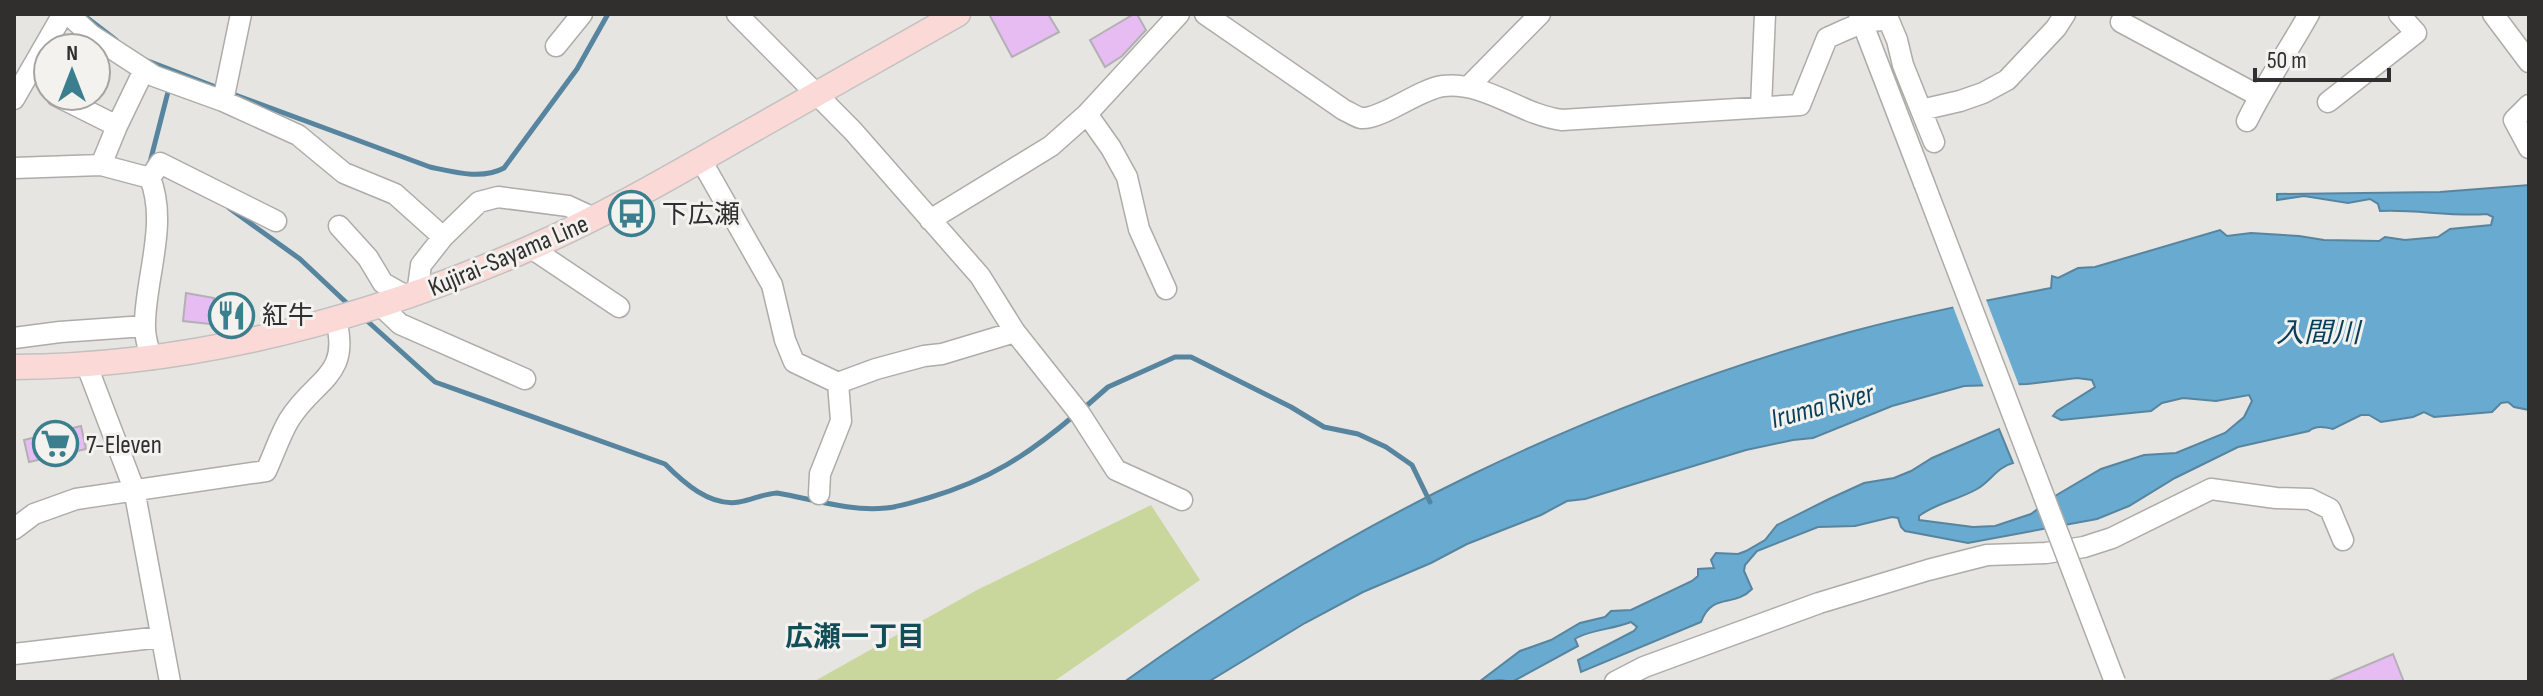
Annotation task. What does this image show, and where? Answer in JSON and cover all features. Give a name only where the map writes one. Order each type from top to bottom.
[{"type":"main road","name":"Kujirai-Sayama Line","points":[[14,367],[87,366],[152,359],[278,335],[412,295],[531,248],[594,218],[958,14]]},
{"type":"street","points":[[14,99],[65,14],[151,74],[180,86],[225,93],[298,135],[344,173],[395,194],[443,237]]},
{"type":"street","points":[[225,93],[241,14]]},
{"type":"street","points":[[556,46],[582,14]]},
{"type":"street","points":[[737,14],[853,131],[980,276],[1015,332],[1077,412],[1116,470],[1182,500]]},
{"type":"street","points":[[1205,14],[1344,110],[1361,118],[1375,115],[1440,86],[1469,86],[1545,118],[1562,120],[1800,105],[1827,38],[1861,19],[1889,21],[1934,142]]},
{"type":"street","points":[[1469,86],[1540,14]]},
{"type":"street","points":[[1761,107],[1765,14]]},
{"type":"street","points":[[1921,110],[1983,93],[2007,80],[2056,28],[2065,14]]},
{"type":"street","points":[[2247,121],[2309,14]]},
{"type":"street","points":[[2328,102],[2416,33],[2399,14]]},
{"type":"street","points":[[930,220],[1051,146],[1087,114],[1177,15]]},
{"type":"street","points":[[2497,16],[2529,62]]},
{"type":"street","points":[[1861,19],[2115,682]]},
{"type":"street","points":[[2121,22],[2259,96]]},
{"type":"street","points":[[101,165],[117,126],[151,74]]},
{"type":"street","points":[[26,80],[32,83]]},
{"type":"street","points":[[2529,105],[2514,120],[2529,148]]},
{"type":"street","points":[[89,112],[117,126]]},
{"type":"street","points":[[1087,114],[1127,177],[1139,229],[1166,289]]},
{"type":"street","points":[[701,160],[772,285],[785,340],[794,362],[838,383],[876,369],[942,354],[1015,332]]},
{"type":"street","points":[[14,168],[101,165],[155,171],[276,221]]},
{"type":"street","points":[[152,359],[145,326],[157,215],[155,171]]},
{"type":"street","points":[[339,226],[368,258],[383,283],[412,295],[421,265],[443,237],[479,202],[498,197],[568,206],[594,218]]},
{"type":"street","points":[[531,248],[619,307]]},
{"type":"street","points":[[376,308],[400,324],[525,379]]},
{"type":"street","points":[[14,529],[34,514],[76,499],[266,471],[289,419],[339,360],[341,318]]},
{"type":"street","points":[[14,338],[145,326]]},
{"type":"street","points":[[87,366],[134,489],[170,682]]},
{"type":"street","points":[[819,494],[820,474],[841,421],[838,383]]},
{"type":"street","points":[[1615,682],[1644,667],[1819,603],[1928,570],[1987,555],[2046,553],[2084,547],[2112,538],[2211,489],[2276,498],[2310,499],[2330,509],[2343,540]]},
{"type":"street","points":[[14,654],[161,637]]},
{"type":"green space","points":[[1151,505],[1200,580],[1053,682],[813,682],[977,590]]},
{"type":"water","name":"入間川","points":[[2529,185],[2529,410],[2514,407],[2508,402],[2501,403],[2492,412],[2434,417],[2424,412],[2381,422],[2369,415],[2361,415],[2333,429],[2318,427],[2238,447],[2175,478],[2129,506],[2097,519],[1968,543],[1905,531],[1898,518],[1892,517],[1855,526],[1818,527],[1757,551],[1745,565],[1744,571],[1752,589],[1738,598],[1717,603],[1701,622],[1581,672],[1578,660],[1637,627],[1631,622],[1593,632],[1575,639],[1578,646],[1512,682],[1479,682],[1520,651],[1551,640],[1580,623],[1605,617],[1611,611],[1631,610],[1692,581],[1698,576],[1698,569],[1714,568],[1711,560],[1716,553],[1738,554],[1746,551],[1765,540],[1777,525],[1829,499],[1864,483],[1894,478],[1911,471],[1932,458],[1999,429],[2013,463],[1977,489],[1926,512],[1919,516],[1919,520],[1973,527],[1995,526],[2031,514],[2101,469],[2144,455],[2176,453],[2225,433],[2244,417],[2252,401],[2249,395],[2216,401],[2183,398],[2162,403],[2151,411],[2061,420],[2053,416],[2095,387],[2092,380],[2077,378],[2027,384],[1964,386],[1892,406],[1813,438],[1746,450],[1585,499],[1567,501],[1363,592],[1208,682],[1124,682],[1293,571],[1381,521],[1564,433],[1753,361],[1850,332],[2051,288],[2052,276],[2058,278],[2078,268],[2095,267],[2220,230],[2227,236],[2251,233],[2324,240],[2379,241],[2385,237],[2405,240],[2438,237],[2450,229],[2491,225],[2493,217],[2487,214],[2380,211],[2378,204],[2370,199],[2348,203],[2304,196],[2277,200],[2277,194],[2440,192]]},
{"type":"pier","points":[[1985,297],[2020,388],[1985,390],[1952,304]]},
{"type":"building","points":[[989,14],[1048,14],[1059,32],[1012,57]]},
{"type":"building","points":[[1134,14],[1146,30],[1122,56],[1105,67],[1090,40]]},
{"type":"building","points":[[186,293],[214,298],[210,324],[183,321]]},
{"type":"building","name":"7-Eleven","points":[[81,426],[86,449],[29,462],[24,440]]},
{"type":"building","points":[[2393,654],[2404,682],[2327,682]]},
{"type":"waterway","points":[[230,93],[430,167],[487,174],[504,168],[577,69],[608,14]]},
{"type":"waterway","points":[[86,17],[116,40]]},
{"type":"waterway","points":[[148,61],[221,89]]},
{"type":"waterway","points":[[149,166],[169,88]]},
{"type":"waterway","points":[[229,208],[300,259],[351,307]]},
{"type":"waterway","points":[[365,319],[435,382],[665,464],[698,492],[728,503],[777,493],[859,508],[907,504],[950,491],[1007,465],[1076,414]]},
{"type":"waterway","points":[[1084,408],[1108,387],[1175,357],[1191,357],[1324,427],[1358,434],[1386,447],[1412,465],[1430,502]]},
{"type":"place","name":"下広瀬","points":[[631,214]]},
{"type":"place","name":"紅牛","points":[[231,315]]},
{"type":"place","name":"7-Eleven","points":[[55,444]]},
{"type":"district","name":"広瀬一丁目","points":[[855,636]]},
{"type":"water label","name":"Iruma River","points":[[1822,405]]}]
